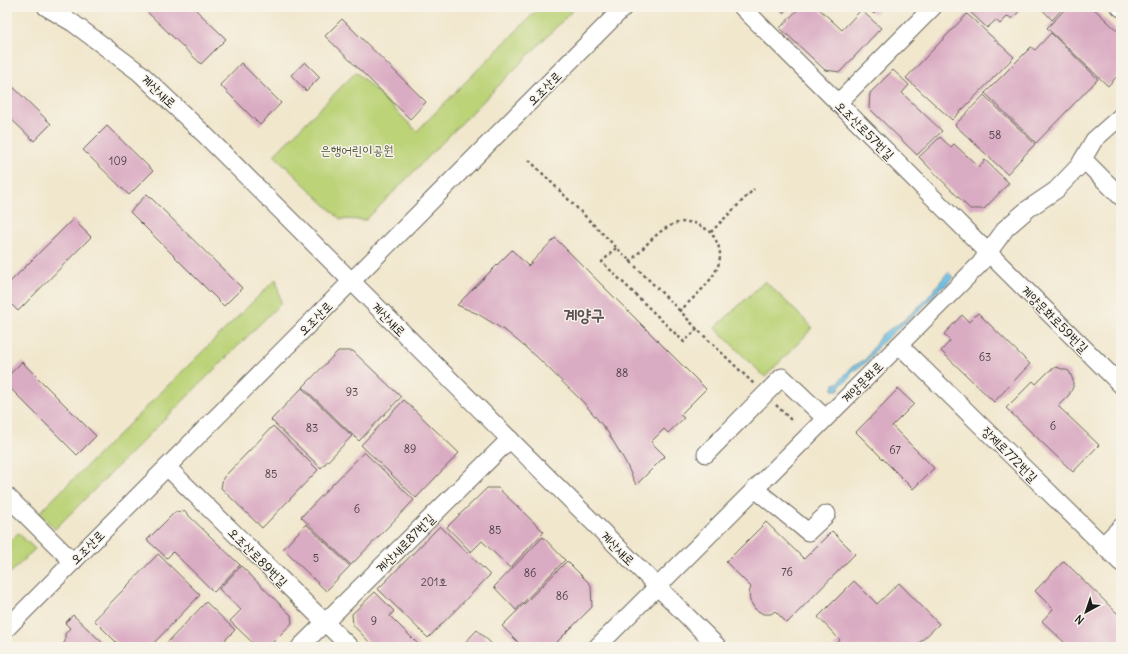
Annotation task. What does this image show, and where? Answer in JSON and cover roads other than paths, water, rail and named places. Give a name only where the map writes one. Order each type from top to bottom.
[{"type":"street","name":"계산새로","points":[[46,7],[73,23],[140,73],[203,133],[718,647]]},
{"type":"street","name":"오조산로","points":[[7,628],[624,7]]},
{"type":"street","name":"오조산로57번길","points":[[742,7],[988,253]]},
{"type":"street","points":[[838,103],[933,7]]},
{"type":"street","name":"계양문화로","points":[[597,647],[980,264],[1006,228],[1028,209],[1056,190],[1078,166],[1094,140],[1121,116]]},
{"type":"street","points":[[1083,159],[1121,197]]},
{"type":"street","name":"계양문화로59번길","points":[[988,253],[1121,385]]},
{"type":"street","name":"장제로772번길","points":[[899,345],[1121,563]]},
{"type":"street","points":[[706,454],[782,378],[825,418]]},
{"type":"street","name":"계산새로87번길","points":[[300,647],[510,439]]},
{"type":"street","name":"오조산로89번길","points":[[167,467],[350,647]]},
{"type":"street","points":[[755,489],[808,532],[827,514]]},
{"type":"street","points":[[7,496],[73,562]]},
{"type":"street","points":[[1103,545],[1121,527]]},
{"type":"water","points":[[948,272],[953,277],[944,287],[941,287],[927,303],[878,346],[868,361],[852,372],[848,380],[840,385],[839,390],[833,390],[834,384],[838,383],[852,367],[866,359],[881,335],[903,321],[925,301]]},
{"type":"district","name":"계양구","points":[[584,315]]},
{"type":"park label","name":"은행어린이공원","points":[[357,150]]}]
